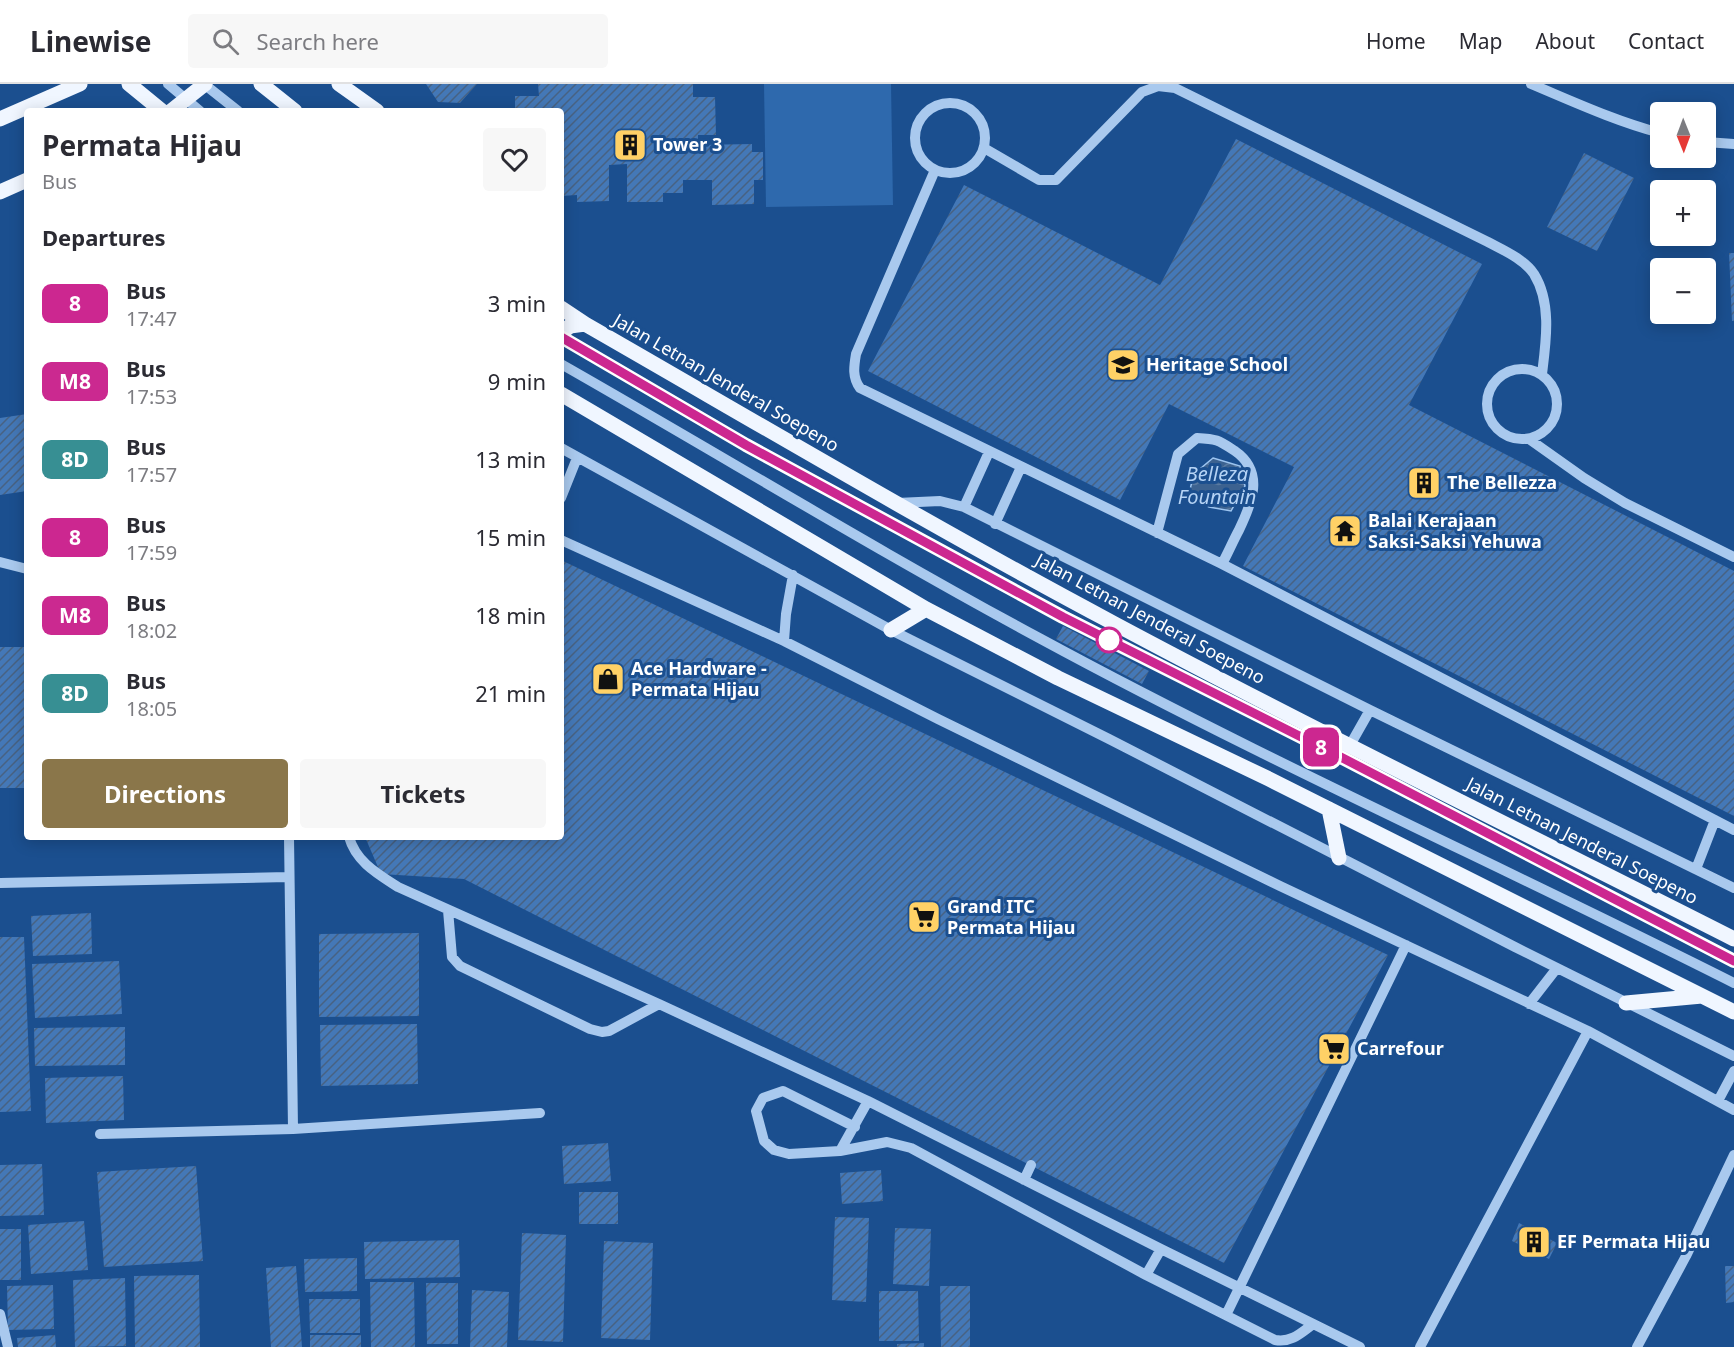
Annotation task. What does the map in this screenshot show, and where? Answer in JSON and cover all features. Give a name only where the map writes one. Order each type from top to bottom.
[{"type":"main road","points":[[0,119],[55,88],[81,84]]},
{"type":"main road","points":[[129,84],[158,108]]},
{"type":"main road","points":[[175,108],[204,84]]},
{"type":"main road","points":[[261,84],[291,108]]},
{"type":"main road","points":[[339,84],[373,108]]},
{"type":"main road","points":[[0,192],[24,181]]},
{"type":"main road","name":"Jalan Letnan Jenderal Soepeno","points":[[564,310],[897,503],[1112,623],[1349,747],[1734,939]]},
{"type":"main road","points":[[564,332],[570,326],[585,324]]},
{"type":"main road","points":[[564,396],[926,609],[1058,678],[1734,1012]]},
{"type":"main road","points":[[891,630],[926,609]]},
{"type":"main road","points":[[1329,810],[1339,858]]},
{"type":"main road","points":[[1626,1003],[1702,996]]},
{"type":"street","points":[[168,84],[196,108]]},
{"type":"street","points":[[204,84],[234,108]]},
{"type":"street","points":[[1531,84],[1623,122],[1650,130]]},
{"type":"street","points":[[984,148],[1039,180],[1056,180],[1142,92],[1158,86],[1174,88],[1488,242],[1515,258],[1533,273],[1544,301],[1546,339],[1542,374]]},
{"type":"street","points":[[954,104],[965,107],[975,114],[982,124],[986,135],[984,148],[979,159],[970,167],[959,172],[947,173],[935,170],[925,163],[918,153],[915,141],[917,129],[922,118],[941,105],[954,104]]},
{"type":"street","points":[[1716,142],[1734,144]]},
{"type":"street","points":[[935,170],[856,354],[854,373],[860,388],[1222,564],[1734,830]]},
{"type":"street","points":[[564,337],[746,445],[1063,617],[1333,753],[1734,961]]},
{"type":"street","points":[[564,366],[1041,640],[1330,788],[1734,983]]},
{"type":"street","points":[[1515,368],[1529,369],[1542,374],[1552,384],[1557,397],[1557,411],[1552,424],[1542,433],[1529,439],[1515,439],[1502,434],[1492,423],[1487,410],[1487,396],[1492,384],[1502,374],[1515,368]]},
{"type":"street","points":[[1158,532],[1178,454],[1197,438],[1216,439],[1240,455],[1252,470],[1254,491],[1250,508],[1222,564]]},
{"type":"street","points":[[1529,439],[1584,478],[1625,503],[1734,557]]},
{"type":"street","points":[[564,450],[891,630],[1734,1056]]},
{"type":"street","points":[[964,507],[989,452]]},
{"type":"street","points":[[564,490],[577,458]]},
{"type":"street","points":[[995,524],[1021,467]]},
{"type":"street","points":[[897,503],[940,501],[964,507],[1370,710],[1733,885]]},
{"type":"street","points":[[564,541],[784,641],[948,724],[1588,1031],[1734,1110]]},
{"type":"street","points":[[0,562],[24,568]]},
{"type":"street","points":[[784,641],[792,575]]},
{"type":"street","points":[[1349,747],[1370,710]]},
{"type":"street","points":[[1696,868],[1715,820]]},
{"type":"street","points":[[289,840],[293,1130]]},
{"type":"street","points":[[350,840],[364,864],[398,887],[868,1101],[1360,1347]]},
{"type":"street","points":[[0,883],[288,877]]},
{"type":"street","points":[[448,910],[452,957],[460,966],[590,1029],[602,1032],[609,1030],[659,1004]]},
{"type":"street","points":[[1226,1315],[1406,945]]},
{"type":"street","points":[[1529,1004],[1557,968]]},
{"type":"street","points":[[1420,1347],[1588,1031]]},
{"type":"street","points":[[1718,1101],[1734,1071]]},
{"type":"street","points":[[855,1127],[783,1090],[763,1098],[756,1111],[764,1141],[774,1150],[789,1154],[840,1151],[887,1143],[910,1148],[1146,1275],[1275,1340],[1283,1342],[1291,1340],[1314,1324]]},
{"type":"street","points":[[840,1151],[868,1101]]},
{"type":"street","points":[[100,1134],[293,1130],[540,1113]]},
{"type":"street","points":[[1637,1347],[1686,1256],[1734,1155]]},
{"type":"street","points":[[1024,1180],[1031,1165]]},
{"type":"street","points":[[1146,1275],[1161,1249]]},
{"type":"street","points":[[0,1314],[8,1347]]},
{"type":"shaded area","points":[[764,84],[891,84],[893,205],[766,207]]},
{"type":"water","name":"Belleza Fountain","points":[[1213,458],[1240,466],[1245,486],[1231,511],[1209,507],[1188,497],[1194,474]]},
{"type":"building","points":[[426,84],[477,84],[460,103],[438,102]]},
{"type":"building","name":"Tower 3","points":[[538,84],[693,84],[693,97],[715,97],[716,135],[698,135],[698,145],[752,144],[752,152],[763,152],[763,180],[754,180],[754,204],[712,205],[712,180],[683,180],[683,193],[663,193],[663,202],[627,202],[627,164],[609,165],[609,201],[577,202],[577,195],[564,196],[564,108],[515,108],[515,96],[539,96]]},
{"type":"building","name":"The Bellezza","points":[[1236,139],[1482,264],[1409,405],[1734,571],[1734,816],[1243,566],[1294,467],[1169,404],[1120,500],[868,371],[964,185],[1160,285]]},
{"type":"building","points":[[1584,153],[1634,178],[1597,251],[1547,227]]},
{"type":"building","points":[[1729,253],[1734,253],[1734,321],[1732,321]]},
{"type":"building","points":[[24,414],[24,491],[0,495],[0,418]]},
{"type":"building","name":"Grand ITC Permata Hijau","points":[[564,561],[1388,955],[1224,1263],[464,879],[381,874],[366,840],[564,840]]},
{"type":"building","points":[[1063,626],[1149,671],[1142,684],[1056,639]]},
{"type":"building","points":[[0,647],[24,647],[24,788],[0,788]]},
{"type":"building","points":[[91,913],[92,954],[33,956],[31,916]]},
{"type":"building","points":[[419,933],[419,1016],[319,1017],[319,934]]},
{"type":"building","points":[[0,937],[24,937],[31,1111],[0,1112]]},
{"type":"building","points":[[119,961],[122,1014],[35,1018],[32,964]]},
{"type":"building","points":[[417,1024],[418,1084],[321,1086],[320,1025]]},
{"type":"building","points":[[125,1027],[125,1065],[35,1066],[34,1028]]},
{"type":"building","points":[[123,1076],[124,1120],[46,1123],[45,1078]]},
{"type":"building","points":[[608,1143],[611,1181],[564,1184],[562,1146]]},
{"type":"building","points":[[42,1164],[44,1215],[0,1216],[0,1165]]},
{"type":"building","points":[[196,1166],[203,1261],[104,1267],[97,1172]]},
{"type":"building","points":[[881,1170],[883,1201],[842,1204],[840,1173]]},
{"type":"building","points":[[579,1192],[618,1192],[618,1224],[579,1224]]},
{"type":"building","points":[[835,1217],[869,1218],[866,1302],[832,1300]]},
{"type":"building","points":[[84,1221],[88,1270],[31,1274],[28,1225]]},
{"type":"building","name":"EF Permata Hijau","points":[[1519,1223],[1557,1243],[1549,1259],[1512,1241]]},
{"type":"building","points":[[895,1228],[931,1229],[929,1286],[893,1284]]},
{"type":"building","points":[[0,1229],[21,1229],[21,1280],[0,1280]]},
{"type":"building","points":[[522,1233],[566,1235],[563,1342],[518,1340]]},
{"type":"building","points":[[459,1240],[460,1277],[365,1279],[364,1242]]},
{"type":"building","points":[[604,1241],[653,1243],[650,1340],[601,1338]]},
{"type":"building","points":[[357,1258],[357,1291],[305,1292],[304,1259]]},
{"type":"building","points":[[296,1266],[302,1347],[271,1347],[266,1268]]},
{"type":"building","points":[[1725,1266],[1734,1266],[1734,1302],[1726,1303]]},
{"type":"building","points":[[199,1275],[200,1347],[135,1347],[134,1276]]},
{"type":"building","points":[[125,1278],[126,1346],[75,1347],[73,1280]]},
{"type":"building","points":[[370,1282],[414,1282],[415,1347],[371,1347]]},
{"type":"building","points":[[426,1283],[458,1283],[458,1344],[427,1344]]},
{"type":"building","points":[[53,1285],[54,1329],[8,1330],[7,1286]]},
{"type":"building","points":[[940,1286],[970,1286],[970,1347],[941,1347]]},
{"type":"building","points":[[472,1290],[509,1292],[507,1347],[470,1347]]},
{"type":"building","points":[[879,1291],[918,1291],[919,1341],[879,1341]]},
{"type":"building","points":[[309,1299],[360,1299],[360,1333],[310,1333]]},
{"type":"building","points":[[55,1335],[56,1347],[18,1347],[17,1338]]},
{"type":"building","points":[[310,1335],[361,1335],[361,1347],[310,1347]]},
{"type":"building","points":[[924,1343],[924,1347],[897,1347],[897,1344]]},
{"type":"bus line","name":"8","points":[[564,339],[746,445],[1063,617],[1333,753],[1734,961]]},
{"type":"place","name":"Tower 3","points":[[630,145]]},
{"type":"place","name":"Heritage School","points":[[1123,365]]},
{"type":"place","name":"The Bellezza","points":[[1424,483]]},
{"type":"place","name":"Balai Kerajaan Saksi-Saksi Yehuwa","points":[[1345,531]]},
{"type":"place","name":"Ace Hardware - Permata Hijau","points":[[608,679]]},
{"type":"place","name":"Grand ITC Permata Hijau","points":[[924,917]]},
{"type":"place","name":"Carrefour","points":[[1334,1049]]},
{"type":"place","name":"EF Permata Hijau","points":[[1534,1242]]}]
